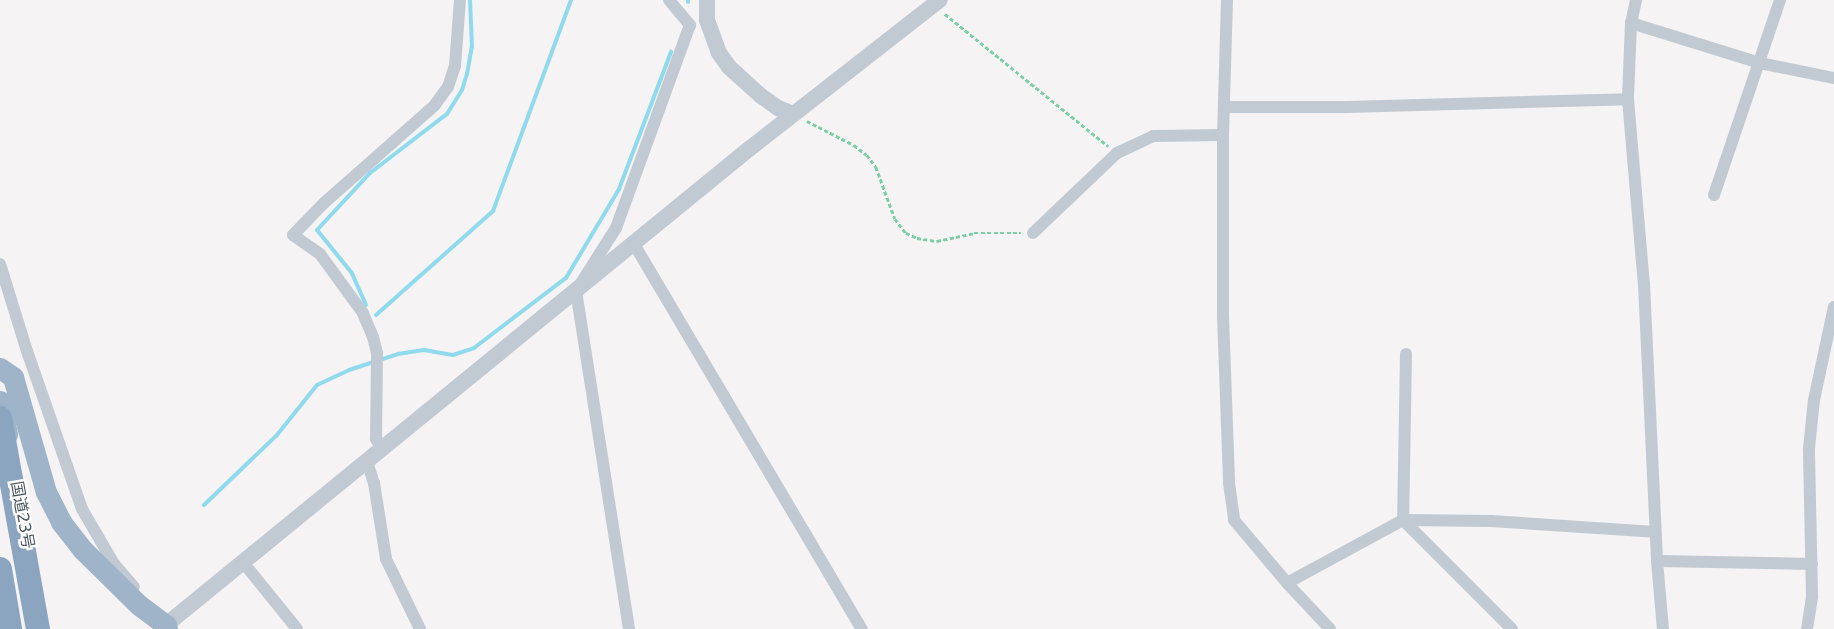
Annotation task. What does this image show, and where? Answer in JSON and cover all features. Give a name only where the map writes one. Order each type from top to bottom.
[{"type":"highway","points":[[0,368],[12,377],[46,492],[61,522],[106,572],[165,628]]},
{"type":"highway","name":"国道23号","points":[[0,401],[40,629]]},
{"type":"highway","points":[[0,418],[40,629]]},
{"type":"highway","points":[[0,569],[10,629]]},
{"type":"street","points":[[382,449],[376,439],[377,359],[363,313],[320,254],[294,235],[324,203],[434,106],[448,87],[455,66],[460,0]]},
{"type":"street","points":[[669,0],[690,25]]},
{"type":"street","points":[[707,0],[707,20],[719,53],[729,67],[761,96],[778,108],[793,114]]},
{"type":"street","points":[[1226,0],[1222,316],[1229,483],[1234,520],[1287,583],[1330,629]]},
{"type":"street","points":[[1636,0],[1631,23],[1628,99],[1644,284],[1656,562],[1663,629]]},
{"type":"street","points":[[1714,195],[1780,0]]},
{"type":"street","points":[[0,264],[27,351],[82,509],[114,564],[165,628],[242,561],[793,114],[937,2]]},
{"type":"street","points":[[690,25],[707,20]]},
{"type":"street","points":[[1631,23],[1760,63],[1834,78]]},
{"type":"street","points":[[629,629],[576,291],[616,228],[690,25]]},
{"type":"street","points":[[1224,107],[1347,107],[1628,99]]},
{"type":"street","points":[[1033,233],[1117,153],[1153,136],[1223,135]]},
{"type":"street","points":[[634,244],[862,629]]},
{"type":"street","points":[[1807,629],[1812,596],[1809,448],[1814,400],[1834,309]]},
{"type":"street","points":[[1406,354],[1403,520],[1512,629]]},
{"type":"street","points":[[365,462],[374,484],[386,559],[420,629]]},
{"type":"street","points":[[1287,583],[1403,520],[1491,521],[1656,532]]},
{"type":"street","points":[[242,561],[297,629]]},
{"type":"street","points":[[1656,562],[1812,564]]},
{"type":"path","points":[[937,2],[1117,153]]},
{"type":"path","points":[[793,114],[854,145],[867,155],[876,167],[894,219],[906,233],[916,238],[937,241],[974,233],[1033,233]]},
{"type":"waterway","points":[[366,305],[351,272],[317,230],[370,173],[447,114],[462,90],[467,74],[472,47],[470,0]]},
{"type":"waterway","points":[[376,315],[493,211],[571,0]]},
{"type":"waterway","points":[[204,505],[277,435],[317,385],[349,370],[398,354],[424,350],[453,355],[474,348],[566,278],[619,189],[671,52]]}]
